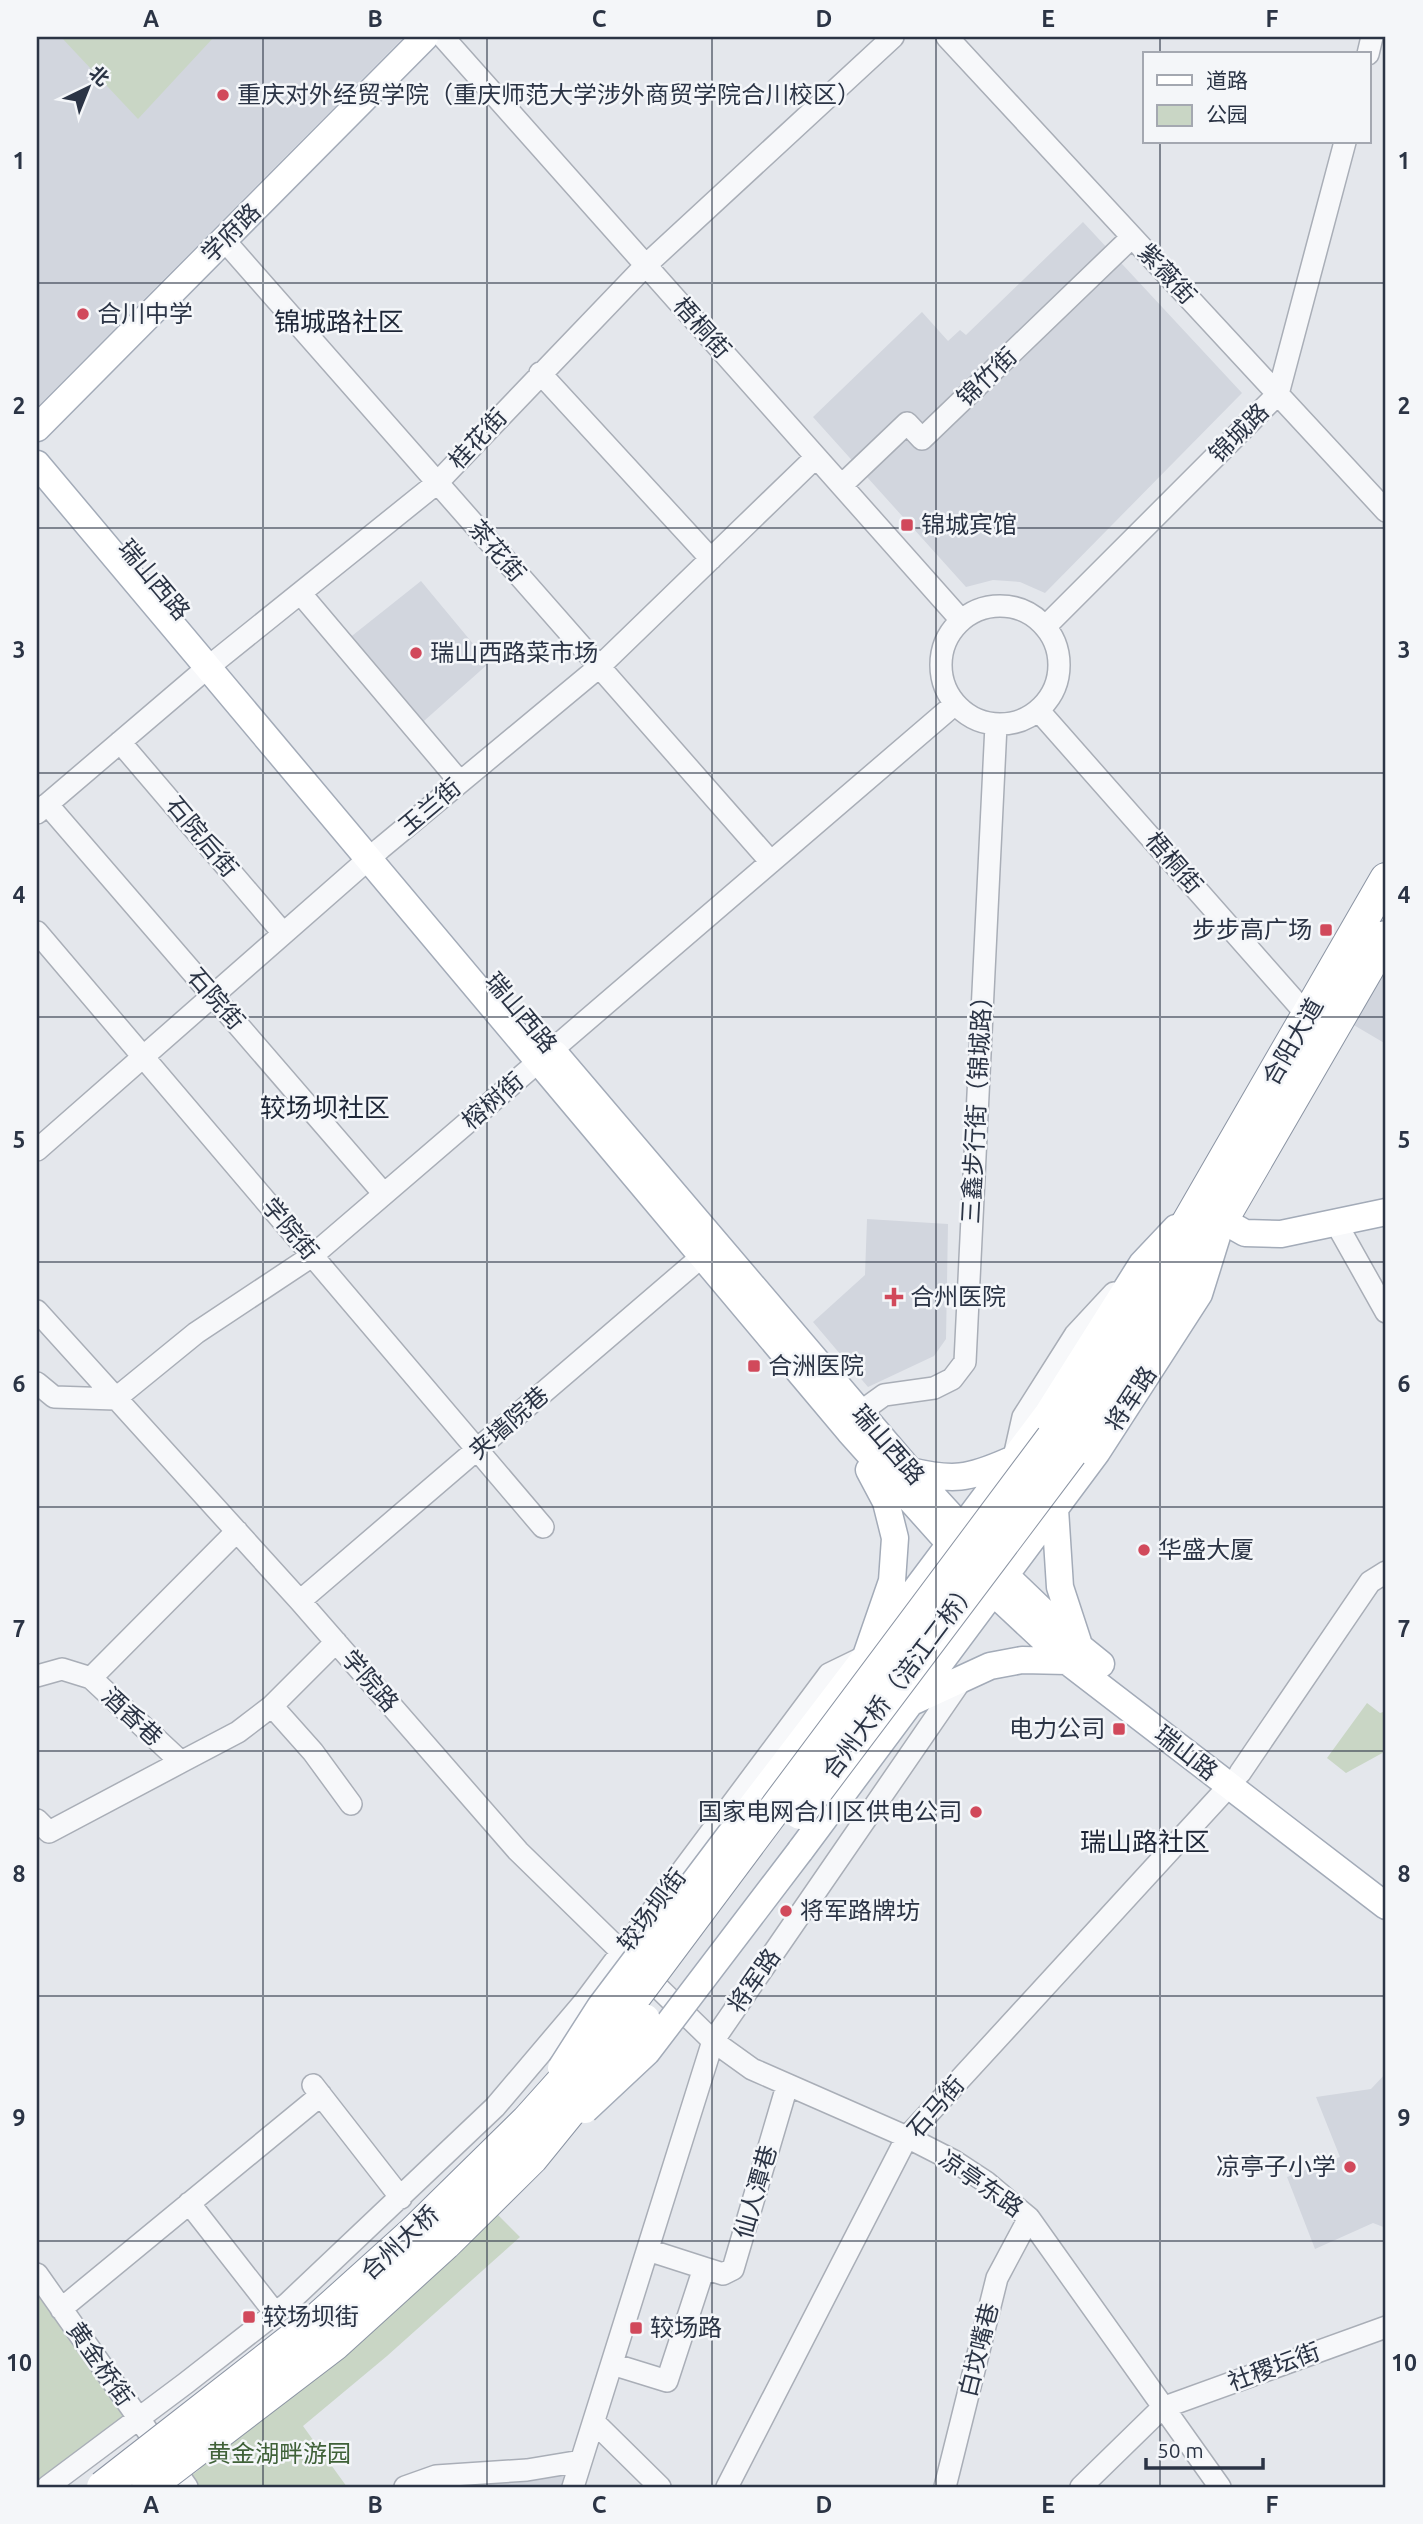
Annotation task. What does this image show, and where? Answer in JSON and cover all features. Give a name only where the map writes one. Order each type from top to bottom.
[{"type":"highway","name":"合阳大道","points":[[1211,1212],[1308,1016],[1386,880]]},
{"type":"highway","name":"合阳大道","points":[[1211,1212],[1386,937]]},
{"type":"highway","name":"合州大桥（涪江二桥）","points":[[532,2158],[629,2040],[1061,1446],[1161,1269],[1211,1212]]},
{"type":"highway","name":"合州大桥（涪江二桥）","points":[[527,2122],[615,2023],[1061,1446]]},
{"type":"highway","name":"合州大桥","points":[[103,2487],[313,2323],[413,2233],[527,2122]]},
{"type":"highway","name":"合州大桥","points":[[148,2487],[335,2344],[445,2245],[532,2158]]},
{"type":"main road","name":"学府路","points":[[37,428],[425,37]]},
{"type":"main road","name":"瑞山西路","points":[[37,451],[55,463],[214,663],[374,854],[854,1422],[999,1584]]},
{"type":"main road","name":"瑞山西路","points":[[37,464],[214,663]]},
{"type":"main road","points":[[527,2122],[600,2007],[1048,1412],[1142,1264],[1211,1212],[1245,1233],[1281,1234],[1386,1212]]},
{"type":"main road","name":"将军路","points":[[532,2158],[648,2052],[1097,1452],[1199,1294],[1211,1212]]},
{"type":"main road","name":"瑞山西路","points":[[854,1422],[910,1471],[955,1536]]},
{"type":"main road","points":[[854,1422],[886,1502],[895,1538],[892,1581],[866,1656]]},
{"type":"main road","points":[[910,1471],[940,1478],[978,1475],[1013,1458]]},
{"type":"main road","points":[[912,1702],[990,1666],[1074,1654],[1060,1587],[1055,1509]]},
{"type":"main road","name":"瑞山路","points":[[999,1584],[1074,1654],[1234,1780],[1386,1906]]},
{"type":"main road","name":"瑞山路","points":[[1234,1780],[1386,1885]]},
{"type":"street","name":"梧桐街","points":[[443,37],[961,620]]},
{"type":"street","name":"桂花街","points":[[42,809],[214,663],[437,482],[646,265],[893,37]]},
{"type":"street","name":"紫薇街","points":[[947,37],[1386,511]]},
{"type":"street","name":"锦城路","points":[[1045,627],[1278,394],[1344,144]]},
{"type":"street","name":"锦竹街","points":[[842,485],[907,423],[922,439],[1132,237]]},
{"type":"street","name":"茶花街","points":[[223,240],[771,862]]},
{"type":"street","points":[[540,373],[711,559]]},
{"type":"street","name":"玉兰街","points":[[37,1150],[374,854],[599,667],[816,457]]},
{"type":"street","points":[[301,594],[460,782]]},
{"type":"street","points":[[996,606],[1014,607],[1031,615],[1045,627],[1055,643],[1060,661],[1058,679],[1051,696],[1039,711],[1012,724],[996,724],[974,718],[955,704],[946,688],[941,670],[943,651],[950,634],[961,620],[977,610],[996,606]]},
{"type":"street","name":"榕树街","points":[[115,1399],[196,1333],[313,1256],[955,704]]},
{"type":"street","name":"梧桐街","points":[[1039,711],[1308,1016]]},
{"type":"street","name":"三鑫步行街（锦城路）","points":[[854,1422],[884,1395],[934,1388],[952,1379],[965,1362],[996,724]]},
{"type":"street","name":"石院后街","points":[[120,742],[283,933]]},
{"type":"street","name":"石院街","points":[[42,809],[213,995],[384,1194]]},
{"type":"street","name":"学院街","points":[[37,932],[543,1527]]},
{"type":"street","points":[[1336,1223],[1386,1312]]},
{"type":"street","name":"夹墙院巷","points":[[300,1601],[709,1250]]},
{"type":"street","name":"学院路","points":[[37,1311],[300,1601],[518,1851],[713,2041]]},
{"type":"street","points":[[37,1383],[54,1397],[115,1399]]},
{"type":"street","name":"酒香巷","points":[[237,1531],[91,1678],[181,1762],[238,1732],[272,1706],[336,1642]]},
{"type":"street","name":"石马街","points":[[727,2487],[907,2137],[1234,1780],[1370,1582],[1386,1572]]},
{"type":"street","name":"较场坝街","points":[[47,2487],[275,2313],[495,2107],[584,2001],[829,1674],[866,1656]]},
{"type":"street","points":[[37,1676],[62,1669],[91,1678]]},
{"type":"street","name":"将军路","points":[[713,2041],[962,1679]]},
{"type":"street","points":[[272,1706],[313,1752],[351,1804]]},
{"type":"street","points":[[37,1820],[49,1832],[181,1762]]},
{"type":"street","points":[[573,2487],[713,2041]]},
{"type":"street","name":"凉亭东路","points":[[713,2041],[752,2069],[907,2137],[954,2161],[986,2182],[1029,2218],[1213,2485]]},
{"type":"street","name":"仙人潭巷","points":[[648,2250],[723,2274],[733,2269],[787,2086]]},
{"type":"street","points":[[61,2309],[189,2203],[316,2090],[401,2197]]},
{"type":"street","points":[[189,2203],[275,2313]]},
{"type":"street","name":"白坟嘴巷","points":[[945,2487],[997,2278],[1029,2218]]},
{"type":"street","points":[[612,2364],[667,2381],[704,2268]]},
{"type":"street","name":"黄金桥街","points":[[37,2274],[187,2487]]},
{"type":"street","name":"社稷坛街","points":[[1162,2408],[1386,2327]]},
{"type":"street","points":[[1081,2487],[1162,2408]]},
{"type":"street","points":[[594,2422],[660,2487]]},
{"type":"street","points":[[405,2487],[436,2476],[527,2470],[580,2461]]},
{"type":"shaded area","points":[[37,37],[404,37],[37,407]]},
{"type":"shaded area","points":[[1083,222],[1242,393],[1045,593],[1020,582],[993,580],[966,587],[813,417],[922,312],[948,341],[960,330],[966,335]]},
{"type":"shaded area","name":"瑞山西路菜市场","points":[[421,581],[489,663],[415,729],[343,643]]},
{"type":"shaded area","name":"步步高广场","points":[[1386,956],[1386,1044],[1347,1021]]},
{"type":"shaded area","name":"合州医院","points":[[867,1219],[948,1224],[946,1339],[934,1356],[868,1387],[813,1322],[865,1275]]},
{"type":"shaded area","name":"凉亭子小学","points":[[1386,2073],[1386,2228],[1373,2223],[1315,2249],[1287,2177],[1340,2157],[1316,2097],[1371,2089]]},
{"type":"shaded area","points":[[581,2461],[572,2487],[405,2487]]},
{"type":"green space","points":[[61,37],[214,37],[138,119]]},
{"type":"green space","points":[[1367,1703],[1380,1713],[1386,1711],[1386,1751],[1346,1773],[1327,1758]]},
{"type":"green space","points":[[486,2203],[520,2237],[387,2356],[303,2426],[347,2487],[176,2487],[200,2469],[189,2455]]},
{"type":"green space","name":"黄金湖畔游园","points":[[37,2274],[138,2419],[37,2487]]},
{"type":"place","name":"重庆对外经贸学院（重庆师范大学涉外商贸学院合川校区）","points":[[223,95]]},
{"type":"place","name":"合川中学","points":[[83,314]]},
{"type":"place","name":"锦城宾馆","points":[[907,525]]},
{"type":"place","name":"瑞山西路菜市场","points":[[416,653]]},
{"type":"place","name":"步步高广场","points":[[1326,930]]},
{"type":"place","name":"合州医院","points":[[894,1297]]},
{"type":"place","name":"合洲医院","points":[[754,1366]]},
{"type":"place","name":"华盛大厦","points":[[1144,1550]]},
{"type":"place","name":"电力公司","points":[[1119,1729]]},
{"type":"place","name":"国家电网合川区供电公司","points":[[976,1812]]},
{"type":"place","name":"将军路牌坊","points":[[786,1911]]},
{"type":"place","name":"凉亭子小学","points":[[1350,2167]]},
{"type":"place","name":"较场坝街","points":[[249,2317]]},
{"type":"place","name":"较场路","points":[[636,2328]]},
{"type":"district","name":"锦城路社区","points":[[339,322]]},
{"type":"district","name":"较场坝社区","points":[[325,1108]]},
{"type":"district","name":"瑞山路社区","points":[[1145,1842]]}]
